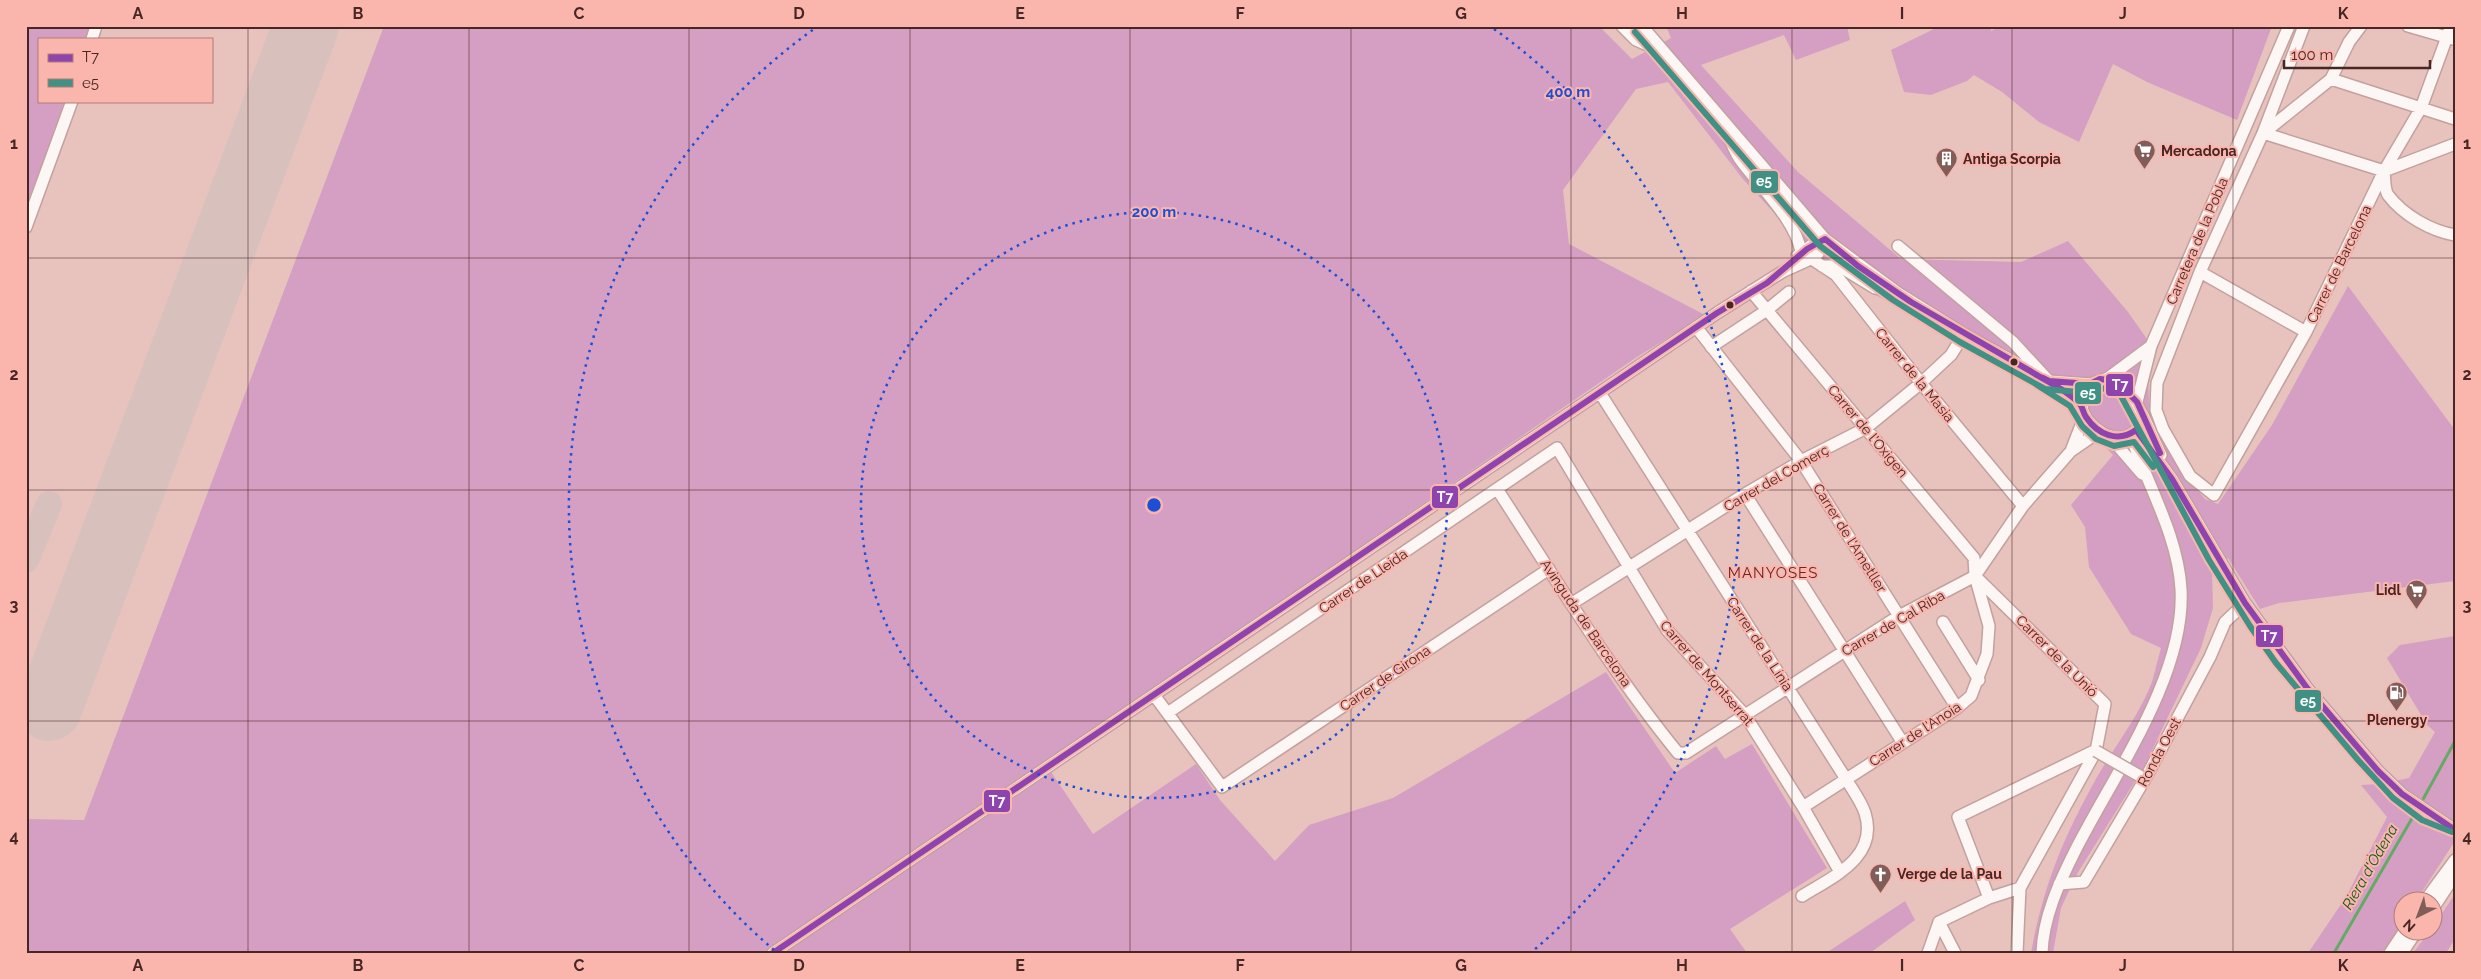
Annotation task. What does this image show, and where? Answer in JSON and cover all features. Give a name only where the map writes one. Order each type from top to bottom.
[{"type":"street","points":[[92,38],[96,26]]},
{"type":"street","points":[[1622,26],[1636,40],[1647,45],[1654,42]]},
{"type":"street","points":[[1642,26],[1722,122],[1825,239],[1898,293],[1964,334],[2049,381],[2090,384],[2108,378],[2125,388],[2138,406],[2172,479],[2245,603],[2307,688],[2378,770],[2406,798],[2449,823],[2455,830]]},
{"type":"street","name":"Carretera de la Pobla","points":[[2138,406],[2151,346],[2161,327],[2289,26]]},
{"type":"street","points":[[2161,327],[2176,336],[2200,272],[2262,137],[2304,26]]},
{"type":"street","points":[[2234,154],[2262,137],[2330,79],[2349,42],[2361,26]]},
{"type":"street","points":[[2408,26],[2451,34]]},
{"type":"street","name":"Carrer de Barcelona","points":[[2176,336],[2158,383],[2156,410],[2163,429],[2190,476],[2214,495],[2306,332],[2384,171],[2421,108],[2451,34]]},
{"type":"street","points":[[2330,79],[2455,119]]},
{"type":"street","points":[[26,227],[72,102]]},
{"type":"street","points":[[1722,122],[1738,156],[1792,228],[1806,258],[1822,266],[1839,266],[1875,288],[1898,293]]},
{"type":"street","points":[[2262,137],[2384,171],[2455,144]]},
{"type":"street","points":[[2384,171],[2387,193],[2400,207],[2437,232],[2455,235]]},
{"type":"street","points":[[773,953],[1696,327],[1806,258],[1814,242],[1825,239]]},
{"type":"street","points":[[1898,246],[2013,342],[2049,381],[2083,410],[2100,431],[2110,437],[2146,479]]},
{"type":"street","name":"Carrer de la Masia","points":[[1822,266],[1836,275],[1921,383],[2023,506]]},
{"type":"street","points":[[2200,272],[2306,332]]},
{"type":"street","name":"Carrer de l'Oxigen","points":[[1751,291],[1974,558],[1975,576]]},
{"type":"street","points":[[1711,346],[1767,310],[1789,292]]},
{"type":"street","name":"Carrer de l'Ametller","points":[[1696,327],[1801,461],[1957,708]]},
{"type":"street","name":"Carrer del Comerç","points":[[1572,604],[1745,494],[1801,461],[1866,428],[1921,383],[1956,347],[1964,334]]},
{"type":"street","name":"Carretera de la Pobla","points":[[2108,378],[2151,346]]},
{"type":"street","points":[[2083,410],[2084,394],[2090,384]]},
{"type":"street","name":"Carrer de la Línia","points":[[1600,393],[1846,779],[1865,813],[1867,831],[1864,848],[1855,862],[1802,896]]},
{"type":"street","points":[[2042,953],[2043,940],[2059,884],[2156,700],[2171,664],[2178,629],[2181,590],[2166,520],[2146,479],[2133,433],[2138,406]]},
{"type":"street","name":"Carrer de Cal Riba","points":[[2072,451],[2083,410]]},
{"type":"street","name":"Carrer de Cal Riba","points":[[1678,753],[1686,754],[1842,651],[1899,616],[1975,576],[2023,506],[2072,451],[2100,431]]},
{"type":"street","points":[[2110,437],[2120,438],[2133,433]]},
{"type":"street","points":[[2133,433],[2172,479]]},
{"type":"street","name":"Carrer de Lleida","points":[[1169,712],[1557,448]]},
{"type":"street","name":"Carrer de Montserrat","points":[[1557,448],[1666,630],[1745,715],[1803,807],[1840,872]]},
{"type":"street","name":"Avinguda de Barcelona","points":[[1498,489],[1572,604],[1658,728],[1678,753]]},
{"type":"street","points":[[1745,494],[1842,651],[1902,743]]},
{"type":"street","name":"Carrer de Girona","points":[[1169,712],[1222,787],[1549,569]]},
{"type":"street","name":"Carrer de l'Anoia","points":[[1803,807],[1957,708],[1971,696],[1979,680],[1987,654],[1989,626],[1975,576]]},
{"type":"street","name":"Carrer de la Unió","points":[[1975,576],[2104,704],[2096,751],[2088,762],[2020,888]]},
{"type":"street","name":"Ronda Oest","points":[[2059,884],[2084,882],[2145,779],[2210,657],[2225,622],[2245,603]]},
{"type":"street","points":[[1943,622],[1979,680]]},
{"type":"street","points":[[1154,695],[1169,712]]},
{"type":"street","points":[[1989,898],[1958,817],[2096,751],[2145,779]]},
{"type":"street","points":[[2431,892],[2455,860]]},
{"type":"street","points":[[2444,892],[2455,876]]},
{"type":"street","points":[[1928,953],[1939,922],[1989,898],[2020,888],[2017,953]]},
{"type":"street","points":[[1939,922],[1955,953]]},
{"type":"street","points":[[2390,953],[2397,942]]},
{"type":"street","points":[[2402,953],[2409,942]]},
{"type":"shaded area","points":[[26,26],[103,26],[99,38],[38,38],[38,102],[75,102],[26,237]]},
{"type":"shaded area","points":[[384,26],[1599,26],[1632,59],[1671,38],[1666,26],[1847,26],[1850,40],[1796,60],[1784,35],[1701,65],[1798,172],[1901,259],[2021,262],[2068,241],[2128,312],[2147,339],[2149,403],[2186,477],[2205,499],[2218,504],[2272,425],[2348,286],[2455,430],[2455,581],[2279,603],[2260,609],[2228,558],[2212,570],[2213,608],[2201,648],[2145,765],[2077,874],[2061,908],[2053,953],[2031,953],[2047,888],[2070,829],[2098,775],[2146,696],[2152,682],[2161,648],[2131,634],[2089,567],[2085,527],[2071,505],[2113,455],[2064,404],[1843,276],[1799,240],[1742,178],[1668,82],[1636,89],[1563,190],[1569,244],[1705,315],[1637,357],[1045,763],[1093,834],[1196,764],[1220,800],[1275,861],[1309,825],[1393,798],[1606,672],[1675,773],[1716,746],[1725,759],[1752,744],[1827,868],[1730,929],[1747,953],[26,953],[26,819],[84,820]]},
{"type":"shaded area","points":[[1940,26],[1991,26],[1991,31],[2001,26],[2272,26],[2237,120],[2147,82],[2113,64],[2079,142],[2039,122],[2002,92],[1974,75],[1967,81],[1931,95],[1904,92],[1891,50]]},
{"type":"shaded area","points":[[2455,636],[2455,841],[2422,892],[2394,892],[2394,935],[2383,953],[2308,953],[2346,897],[2387,817],[2361,785],[2380,784],[2409,778],[2435,732],[2427,725],[2387,658],[2400,645]]},
{"type":"shaded area","points":[[2455,894],[2455,939],[2446,953],[2413,953],[2421,942],[2444,942],[2444,910]]},
{"type":"shaded area","points":[[1905,901],[1915,920],[1870,953],[1826,953]]},
{"type":"waterway","name":"Riera d'Òdena","points":[[2421,803],[2455,741]]},
{"type":"waterway","name":"Riera d'Òdena","points":[[2334,953],[2418,808]]},
{"type":"taxiway","points":[[26,560],[49,504]]},
{"type":"taxiway","points":[[26,696],[54,694]]},
{"type":"runway","points":[[49,708],[306,26]]},
{"type":"transit line","name":"e5","points":[[1635,32],[1820,246],[1893,300],[1960,342],[2045,389],[2090,393],[2108,387],[2121,396],[2209,560],[2250,626],[2276,663],[2358,760],[2393,798],[2422,820],[2452,832]]},
{"type":"transit line","name":"T7","points":[[773,953],[1717,313],[1767,283],[1807,249],[1825,239],[1858,266],[1911,302],[2066,392],[2079,403],[2091,423],[2102,432],[2109,435],[2122,436],[2136,430],[2172,479],[2245,603],[2307,688],[2378,771],[2402,794],[2455,830]]},
{"type":"transit line","name":"T7","points":[[2043,378],[2049,381],[2090,384],[2100,379],[2116,381],[2137,402],[2160,453]]},
{"type":"transit line","name":"e5","points":[[2037,385],[2070,406],[2082,426],[2096,439],[2114,446],[2134,442],[2153,467]]},
{"type":"place","name":"Mercadona","points":[[2145,170]]},
{"type":"place","name":"Antiga Scorpia","points":[[1947,178]]},
{"type":"place","name":"Lidl","points":[[2417,609]]},
{"type":"place","name":"Plenergy","points":[[2397,711]]},
{"type":"place","name":"Verge de la Pau","points":[[1881,893]]},
{"type":"district","name":"MANYOSES","points":[[1773,573]]}]
